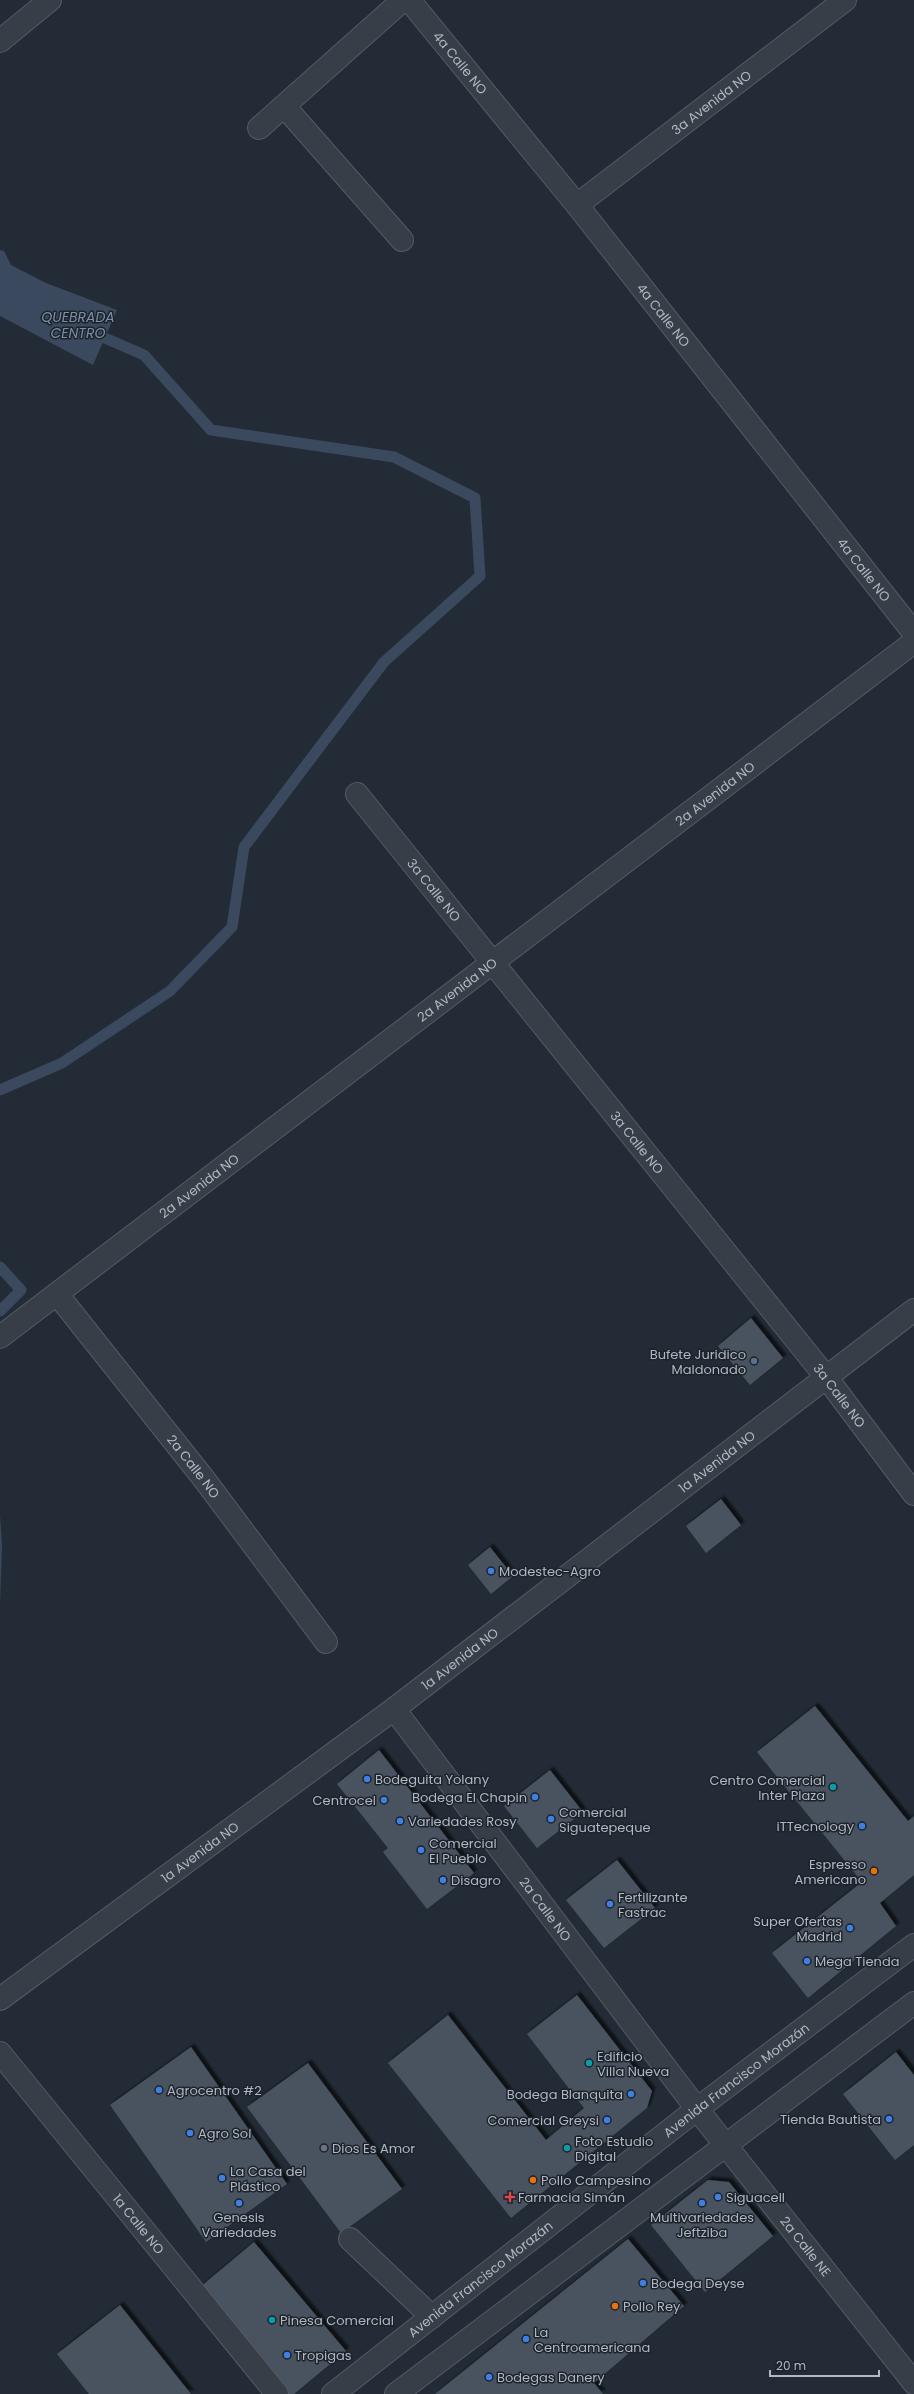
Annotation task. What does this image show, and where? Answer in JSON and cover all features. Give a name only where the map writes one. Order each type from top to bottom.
[{"type":"street","points":[[0,41],[50,0]]},
{"type":"street","points":[[259,128],[403,0]]},
{"type":"street","name":"4a Calle NO","points":[[409,0],[577,205],[914,633]]},
{"type":"street","name":"3a Avenida NO","points":[[577,205],[845,0]]},
{"type":"street","points":[[284,106],[402,240]]},
{"type":"street","name":"2a Avenida NO","points":[[0,1337],[914,642]]},
{"type":"street","name":"3a Calle NO","points":[[357,794],[492,964],[826,1377],[914,1494]]},
{"type":"street","name":"2a Calle NO","points":[[57,1294],[204,1479],[326,1642]]},
{"type":"street","name":"1a Avenida NO","points":[[0,2000],[394,1709],[914,1310]]},
{"type":"street","name":"2a Calle NO","points":[[394,1709],[697,2109]]},
{"type":"street","name":"Avenida Francisco Morazán","points":[[333,2394],[697,2109],[914,1945]]},
{"type":"street","points":[[396,2394],[914,2003]]},
{"type":"street","name":"1a Calle NO","points":[[0,2053],[277,2394]]},
{"type":"street","name":"2a Calle NE","points":[[697,2109],[914,2383]]},
{"type":"street","points":[[350,2239],[432,2317]]},
{"type":"water","name":"QUEBRADA CENTRO","points":[[0,250],[4,251],[11,265],[46,283],[117,310],[93,365],[0,316]]},
{"type":"water","points":[[0,1515],[2,1545],[0,1604]]},
{"type":"building","points":[[751,1318],[783,1358],[750,1385],[718,1346]]},
{"type":"building","points":[[721,1499],[741,1525],[706,1553],[686,1526]]},
{"type":"building","name":"Modestec-Agro","points":[[490,1547],[513,1576],[491,1594],[468,1565]]},
{"type":"building","name":"Centro Comercial Inter Plaza","points":[[815,1706],[908,1821],[914,1816],[914,1875],[880,1903],[896,1926],[808,1998],[772,1953],[862,1882],[757,1752]]},
{"type":"building","points":[[379,1750],[474,1873],[427,1909],[383,1852],[388,1848],[337,1784]]},
{"type":"building","points":[[550,1770],[583,1812],[537,1848],[504,1806]]},
{"type":"building","name":"Fertilizante Fastrac","points":[[617,1860],[655,1908],[604,1948],[566,1900]]},
{"type":"building","points":[[577,1995],[652,2091],[647,2108],[511,2218],[388,2063],[448,2015],[546,2140],[584,2108],[527,2034]]},
{"type":"building","points":[[191,2047],[287,2184],[206,2242],[110,2105]]},
{"type":"building","name":"Tienda Bautista","points":[[896,2052],[914,2075],[914,2145],[895,2160],[843,2094]]},
{"type":"building","name":"Dios Es Amor","points":[[308,2063],[402,2189],[341,2233],[247,2107]]},
{"type":"building","points":[[708,2180],[729,2182],[773,2236],[705,2292],[651,2225]]},
{"type":"building","points":[[628,2239],[684,2306],[594,2383],[603,2394],[435,2394]]},
{"type":"building","name":"Pinesa Comercial","points":[[254,2242],[346,2351],[294,2394],[287,2394],[199,2288]]},
{"type":"building","points":[[120,2305],[191,2394],[89,2394],[57,2354]]},
{"type":"waterway","points":[[0,1090],[62,1063],[170,991],[232,927],[244,847],[384,662],[480,576],[475,498],[394,457],[211,430],[144,355],[91,332]]},
{"type":"waterway","points":[[0,1267],[21,1290],[0,1311]]},
{"type":"place","name":"Bufete Juridico Maldonado","points":[[754,1361]]},
{"type":"place","name":"Modestec-Agro","points":[[491,1571]]},
{"type":"place","name":"Bodeguita Yolany","points":[[367,1779]]},
{"type":"place","name":"Centro Comercial Inter Plaza","points":[[833,1787]]},
{"type":"place","name":"Bodega El Chapin","points":[[535,1797]]},
{"type":"place","name":"Centrocel","points":[[384,1800]]},
{"type":"place","name":"Comercial Siguatepeque","points":[[551,1819]]},
{"type":"place","name":"Variedades Rosy","points":[[400,1821]]},
{"type":"place","name":"iTTecnology","points":[[862,1826]]},
{"type":"place","name":"Comercial El Pueblo","points":[[421,1850]]},
{"type":"place","name":"Espresso Americano","points":[[874,1871]]},
{"type":"place","name":"Disagro","points":[[443,1880]]},
{"type":"place","name":"Fertilizante Fastrac","points":[[610,1904]]},
{"type":"place","name":"Super Ofertas Madrid","points":[[850,1928]]},
{"type":"place","name":"Mega Tienda","points":[[807,1961]]},
{"type":"place","name":"Edificio Villa Nueva","points":[[589,2063]]},
{"type":"place","name":"Agrocentro #2","points":[[159,2090]]},
{"type":"place","name":"Bodega Blanquita","points":[[631,2094]]},
{"type":"place","name":"Tienda Bautista","points":[[889,2119]]},
{"type":"place","name":"Comercial Greysi","points":[[607,2120]]},
{"type":"place","name":"Agro Sol","points":[[190,2133]]},
{"type":"place","name":"Dios Es Amor","points":[[324,2148]]},
{"type":"place","name":"Foto Estudio Digital","points":[[567,2148]]},
{"type":"place","name":"La Casa del Plástico","points":[[222,2178]]},
{"type":"place","name":"Pollo Campesino","points":[[533,2180]]},
{"type":"place","name":"Farmacia Simán","points":[[510,2197]]},
{"type":"place","name":"Siguacell","points":[[718,2197]]},
{"type":"place","name":"Genesis Variedades","points":[[239,2203]]},
{"type":"place","name":"Multivariedades Jeftziba","points":[[702,2203]]},
{"type":"place","name":"Bodega Deyse","points":[[643,2283]]},
{"type":"place","name":"Pollo Rey","points":[[615,2306]]},
{"type":"place","name":"Pinesa Comercial","points":[[272,2320]]},
{"type":"place","name":"La Centroamericana","points":[[526,2339]]},
{"type":"place","name":"Tropigas","points":[[287,2355]]},
{"type":"place","name":"Bodegas Danery","points":[[489,2377]]}]
